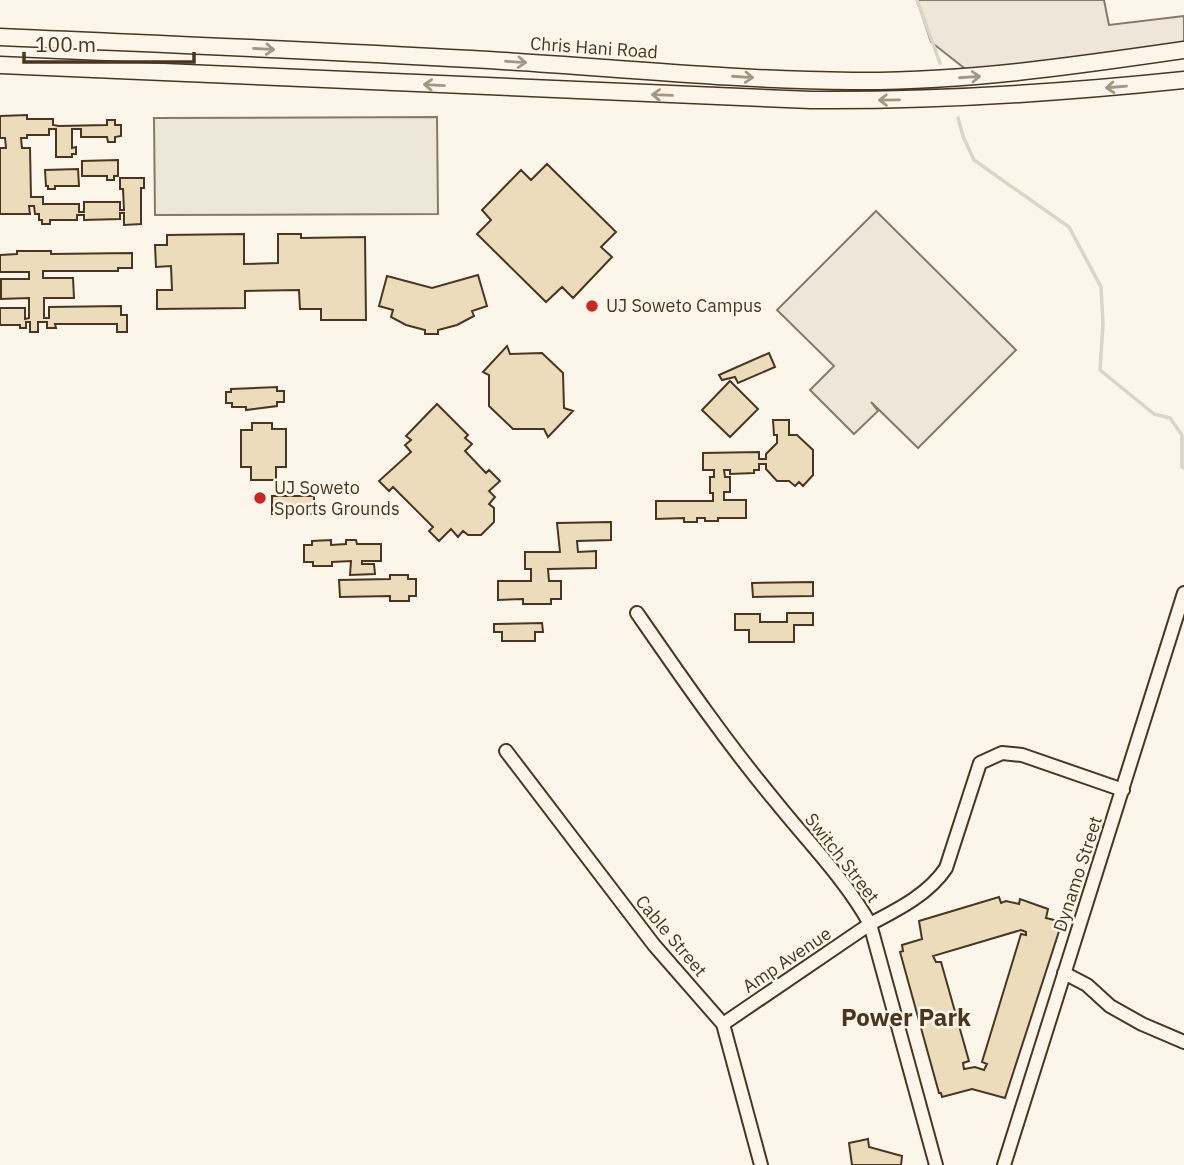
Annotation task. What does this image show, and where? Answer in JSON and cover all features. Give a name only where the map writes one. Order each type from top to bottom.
[{"type":"main road","name":"Chris Hani Road","points":[[0,37],[469,59],[779,79],[853,81],[915,80],[1040,71],[1184,50]]},
{"type":"main road","points":[[469,59],[469,87]]},
{"type":"main road","points":[[0,65],[713,97],[889,100],[1007,96],[1184,80]]},
{"type":"street","name":"Dynamo Street","points":[[1004,1165],[1123,790],[1178,632],[1184,593]]},
{"type":"street","name":"Switch Street","points":[[638,613],[716,726],[834,870],[870,924],[936,1165]]},
{"type":"street","name":"Cable Street","points":[[506,751],[654,945],[723,1024],[761,1165]]},
{"type":"street","name":"Amp Avenue","points":[[723,1024],[936,882],[946,868],[980,763],[1002,753],[1022,755],[1123,790]]},
{"type":"street","points":[[1064,973],[1087,985],[1110,1006],[1142,1024],[1184,1042]]},
{"type":"shaded area","points":[[917,0],[1104,0],[1109,25],[1184,16],[1184,47],[973,75],[931,42]]},
{"type":"shaded area","points":[[437,117],[438,214],[155,215],[154,118]]},
{"type":"shaded area","points":[[876,211],[1016,350],[918,448],[871,402],[878,411],[854,434],[810,390],[834,366],[777,310]]},
{"type":"building","points":[[27,115],[27,119],[53,119],[53,125],[59,126],[107,125],[107,120],[115,120],[115,125],[121,125],[121,136],[115,137],[115,142],[108,142],[107,137],[81,137],[81,129],[72,129],[72,148],[76,147],[76,154],[72,154],[72,157],[56,157],[56,129],[49,129],[49,135],[27,135],[27,138],[21,138],[22,148],[30,148],[31,197],[43,197],[43,204],[79,204],[79,212],[84,212],[84,202],[120,202],[120,210],[124,210],[120,178],[144,178],[144,188],[141,188],[141,224],[124,225],[124,213],[120,213],[120,219],[84,220],[84,215],[77,215],[77,220],[50,220],[50,224],[42,224],[39,214],[35,214],[34,206],[29,206],[30,214],[0,214],[0,148],[6,148],[5,138],[0,138],[0,116]]},
{"type":"building","points":[[118,160],[118,176],[114,176],[114,180],[107,180],[107,176],[82,176],[82,161]]},
{"type":"building","points":[[547,164],[616,232],[601,247],[612,257],[573,298],[562,287],[546,302],[477,234],[491,220],[482,210],[521,170],[531,180]]},
{"type":"building","points":[[78,169],[79,186],[55,186],[55,189],[48,189],[46,186],[45,170]]},
{"type":"building","points":[[244,234],[244,264],[278,263],[278,234],[301,234],[301,238],[365,237],[366,320],[321,320],[321,309],[300,309],[299,290],[245,291],[245,308],[157,309],[157,290],[172,290],[171,266],[156,267],[155,245],[167,245],[167,235]]},
{"type":"building","points":[[17,251],[51,251],[51,254],[132,253],[132,268],[118,268],[118,271],[43,271],[43,278],[73,278],[74,298],[44,298],[44,318],[49,318],[49,307],[121,306],[121,315],[127,315],[127,332],[117,332],[117,324],[55,324],[56,328],[47,328],[47,322],[38,322],[38,332],[30,332],[30,322],[26,322],[26,328],[20,328],[20,325],[0,325],[0,308],[25,308],[25,319],[29,318],[29,298],[1,299],[1,279],[29,279],[29,272],[0,272],[0,255],[17,254]]},
{"type":"building","points":[[478,275],[487,306],[472,311],[474,316],[457,325],[438,330],[438,334],[425,334],[425,330],[406,325],[391,317],[393,310],[379,306],[387,276],[432,288]]},
{"type":"building","points":[[507,346],[510,354],[542,353],[563,373],[564,408],[573,411],[548,437],[544,429],[513,429],[489,406],[489,375],[483,372]]},
{"type":"building","points":[[769,353],[775,367],[738,383],[735,377],[722,380],[719,375]]},
{"type":"building","points":[[730,381],[758,409],[730,437],[702,410]]},
{"type":"building","points":[[277,387],[277,391],[284,391],[284,402],[277,402],[277,406],[246,410],[246,407],[232,407],[232,403],[226,403],[226,392],[231,392],[231,389]]},
{"type":"building","points":[[437,404],[468,435],[465,438],[472,444],[465,451],[486,473],[489,470],[500,481],[489,491],[495,497],[489,504],[494,508],[494,522],[481,535],[468,535],[463,531],[458,537],[451,529],[439,541],[429,531],[433,527],[393,487],[389,491],[379,481],[411,452],[405,445],[411,440],[406,436]]},
{"type":"building","points":[[773,420],[789,420],[789,435],[797,435],[813,450],[813,475],[803,486],[799,482],[795,486],[789,481],[777,481],[766,469],[766,464],[759,464],[759,470],[754,470],[754,473],[730,474],[730,470],[724,470],[725,477],[730,477],[730,492],[724,492],[724,500],[746,500],[746,518],[705,521],[705,518],[697,518],[697,522],[684,522],[684,518],[656,519],[656,501],[713,501],[710,477],[714,477],[714,470],[703,470],[703,453],[759,452],[759,459],[766,459],[766,454],[777,443]]},
{"type":"building","points":[[252,423],[272,423],[272,429],[286,429],[286,467],[276,467],[276,480],[251,480],[251,467],[241,467],[241,430],[252,430]]},
{"type":"building","points":[[272,496],[314,496],[314,514],[272,514]]},
{"type":"building","points":[[611,522],[611,540],[577,541],[578,552],[596,551],[596,568],[548,569],[549,581],[561,581],[561,599],[551,599],[551,604],[523,604],[523,599],[498,600],[498,581],[531,581],[531,569],[525,569],[525,552],[560,552],[557,523]]},
{"type":"building","points":[[331,540],[331,545],[346,544],[346,540],[356,540],[357,544],[381,544],[381,561],[362,561],[362,564],[374,564],[375,574],[350,575],[351,561],[332,562],[332,566],[313,566],[313,562],[304,562],[304,545],[312,545],[312,541]]},
{"type":"building","points":[[390,575],[408,575],[408,579],[416,579],[416,596],[409,596],[409,601],[390,601],[390,596],[340,597],[339,580],[390,579]]},
{"type":"building","points":[[813,582],[813,596],[753,597],[752,583]]},
{"type":"building","points":[[787,613],[813,613],[813,625],[794,625],[794,642],[749,642],[749,630],[735,630],[735,614],[760,614],[760,622],[787,622]]},
{"type":"building","points":[[542,623],[543,632],[535,632],[535,641],[502,641],[502,632],[494,632],[494,624]]},
{"type":"building","points":[[999,897],[1001,903],[1006,901],[1019,904],[1020,899],[1048,909],[1046,918],[1062,922],[1005,1098],[972,1089],[942,1097],[939,1093],[900,952],[903,951],[902,945],[922,939],[919,921]],"holes":[[[1021,930],[1026,932],[1026,935],[1021,934],[982,1062],[987,1064],[984,1070],[975,1067],[964,1069],[963,1063],[969,1061],[941,962],[936,962],[933,956]]]},
{"type":"building","points":[[868,1139],[869,1147],[902,1156],[901,1165],[852,1165],[849,1143]]},
{"type":"waterway","points":[[917,0],[940,63]]},
{"type":"waterway","points":[[958,118],[974,160],[1069,227],[1101,287],[1103,324],[1100,370],[1154,414],[1170,418],[1182,435],[1184,468]]},
{"type":"place","name":"UJ Soweto Campus","points":[[592,306]]},
{"type":"place","name":"UJ Soweto Sports Grounds","points":[[260,498]]},
{"type":"district","name":"Power Park","points":[[906,1018]]}]
